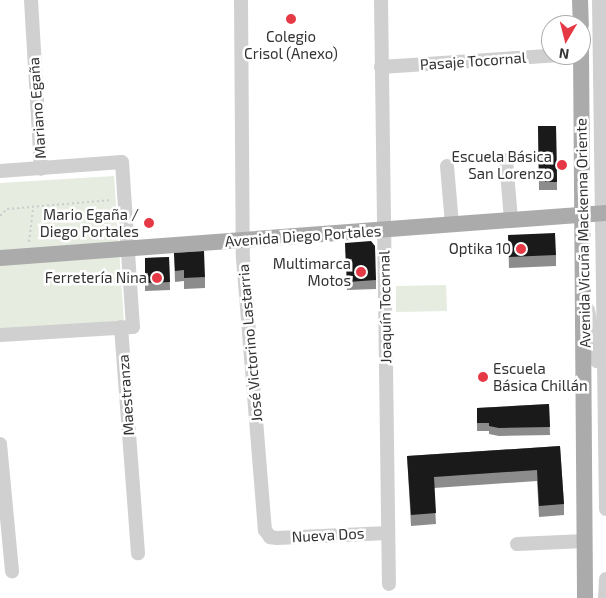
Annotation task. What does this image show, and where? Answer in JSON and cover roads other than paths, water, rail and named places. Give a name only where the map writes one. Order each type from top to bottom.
[{"type":"main road","points":[[580,0],[581,15]]},
{"type":"main road","name":"Avenida Vicuña Mackenna Oriente","points":[[581,65],[585,598]]},
{"type":"main road","name":"Avenida Diego Portales","points":[[0,258],[384,231],[583,213],[604,213]]},
{"type":"street","name":"Mariano Egaña","points":[[31,0],[41,169],[122,162],[127,249]]},
{"type":"street","name":"José Victorino Lastarria","points":[[241,0],[243,240],[264,516],[268,535]]},
{"type":"street","name":"Joaquín Tocornal","points":[[381,0],[389,584]]},
{"type":"street","points":[[598,0],[604,213],[606,509]]},
{"type":"street","name":"Pasaje Tocornal","points":[[382,67],[541,57]]},
{"type":"street","points":[[506,160],[511,219]]},
{"type":"street","points":[[448,166],[452,224]]},
{"type":"street","points":[[0,171],[41,169]]},
{"type":"street","points":[[0,335],[133,326],[127,249]]},
{"type":"street","points":[[584,285],[604,405]]},
{"type":"street","name":"Maestranza","points":[[121,327],[138,553]]},
{"type":"street","points":[[0,444],[12,571]]},
{"type":"street","name":"Nueva Dos","points":[[268,535],[277,538],[388,532]]},
{"type":"street","points":[[517,544],[586,541]]},
{"type":"street","points":[[605,598],[606,579]]},
{"type":"place","name":"Colegio Crisol (Anexo)","points":[[291,19]]},
{"type":"place","name":"Escuela Básica San Lorenzo","points":[[562,165]]},
{"type":"place","name":"Mario Egaña / Diego Portales","points":[[149,223]]},
{"type":"place","name":"Optika 10","points":[[521,249]]},
{"type":"place","name":"Multimarca Motos","points":[[361,272]]},
{"type":"place","name":"Ferretería Nina","points":[[157,278]]},
{"type":"place","name":"Escuela Básica Chillán","points":[[483,377]]}]
